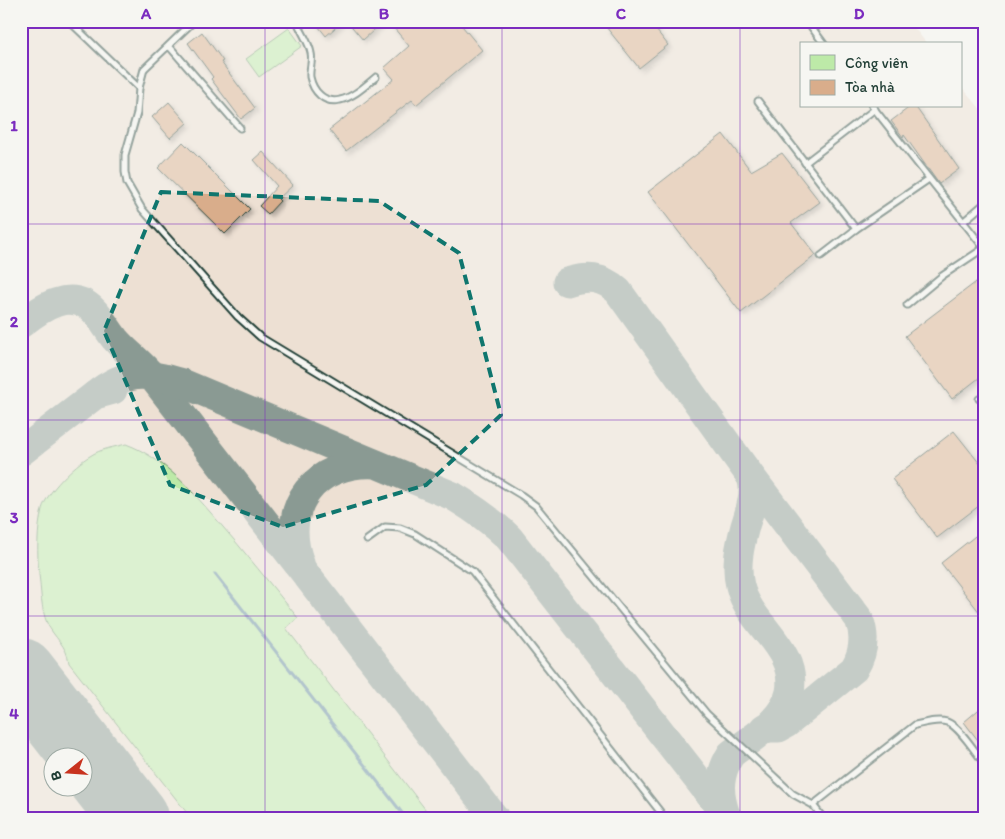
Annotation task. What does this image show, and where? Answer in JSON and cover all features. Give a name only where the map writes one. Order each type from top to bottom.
[{"type":"lane","points":[[69,21],[138,88]]},
{"type":"lane","points":[[194,21],[144,69],[138,88],[137,114],[125,155],[125,172],[127,183],[142,209],[238,317],[260,337],[521,495],[536,506],[707,714],[793,794],[813,805],[823,818]]},
{"type":"lane","points":[[297,21],[312,56],[310,75],[316,93],[327,99],[340,100],[354,93],[376,77]]},
{"type":"lane","points":[[807,21],[823,42]]},
{"type":"lane","points":[[169,46],[240,128]]},
{"type":"lane","points":[[758,101],[856,229]]},
{"type":"lane","points":[[805,163],[873,108],[984,248],[942,276],[907,305]]},
{"type":"lane","points":[[822,256],[856,229],[929,179]]},
{"type":"lane","points":[[963,222],[984,204]]},
{"type":"lane","points":[[367,540],[385,527],[400,528],[416,534],[472,571],[665,818]]},
{"type":"lane","points":[[813,805],[915,725],[936,721],[947,722],[956,728],[984,763]]},
{"type":"highlighted area","points":[[161,192],[379,201],[459,253],[501,415],[426,485],[283,527],[170,485],[104,331]]},
{"type":"shaded area","points":[[21,21],[909,21],[925,42],[800,42],[800,108],[962,108],[962,87],[984,113],[984,818],[21,818]]},
{"type":"green space","points":[[289,28],[302,46],[259,77],[246,59]]},
{"type":"green space","points":[[126,444],[140,450],[165,466],[187,486],[258,569],[298,618],[286,628],[432,818],[191,818],[69,663],[66,651],[47,623],[42,606],[38,566],[38,541],[40,517],[45,502],[69,472],[84,460],[108,448]]},
{"type":"building","points":[[314,21],[343,21],[326,36]]},
{"type":"building","points":[[347,21],[384,21],[363,40]]},
{"type":"building","points":[[388,21],[458,21],[482,50],[416,105],[412,100],[346,151],[329,130],[394,79],[384,68],[409,46]]},
{"type":"building","points":[[614,21],[649,21],[668,45],[639,68],[606,27]]},
{"type":"building","points":[[202,32],[223,61],[221,62],[255,108],[241,119],[211,79],[213,77],[188,43]]},
{"type":"building","points":[[169,102],[187,123],[170,138],[152,117]]},
{"type":"building","points":[[908,108],[916,108],[959,169],[939,184],[904,135],[903,137],[891,121]]},
{"type":"building","points":[[723,134],[751,171],[782,153],[820,202],[791,223],[816,255],[741,313],[648,192]]},
{"type":"building","points":[[183,142],[250,209],[225,234],[158,168]]},
{"type":"building","points":[[263,152],[293,185],[278,199],[280,201],[268,214],[259,206],[277,186],[254,160]]},
{"type":"building","points":[[984,276],[984,374],[952,399],[905,336]]},
{"type":"building","points":[[954,431],[984,469],[984,502],[937,538],[892,479]]},
{"type":"building","points":[[984,529],[984,618],[941,563]]},
{"type":"building","points":[[984,705],[984,748],[964,722]]},
{"type":"waterway","points":[[215,574],[406,818]]},
{"type":"taxiway","points":[[567,282],[588,278],[600,280],[618,291],[746,470],[859,619],[863,632],[863,645],[854,669],[786,724],[779,728],[764,728]]},
{"type":"taxiway","points":[[21,324],[56,302],[66,300],[85,304],[94,311],[115,339],[151,375],[495,818]]},
{"type":"taxiway","points":[[95,395],[116,381],[126,377],[146,375],[182,383],[453,496],[468,505],[509,538],[728,818]]},
{"type":"taxiway","points":[[21,452],[95,395],[113,390]]},
{"type":"taxiway","points":[[300,563],[295,542],[295,523],[299,506],[308,491],[320,479],[335,470],[354,465],[375,464]]},
{"type":"taxiway","points":[[726,815],[721,784],[727,762],[731,754],[766,728],[781,711],[787,702],[790,692],[791,676],[787,662],[780,649],[753,613],[745,600],[740,586],[739,556],[743,533],[752,504],[753,492],[752,480],[747,471]]},
{"type":"runway","points":[[21,673],[134,818]]}]
